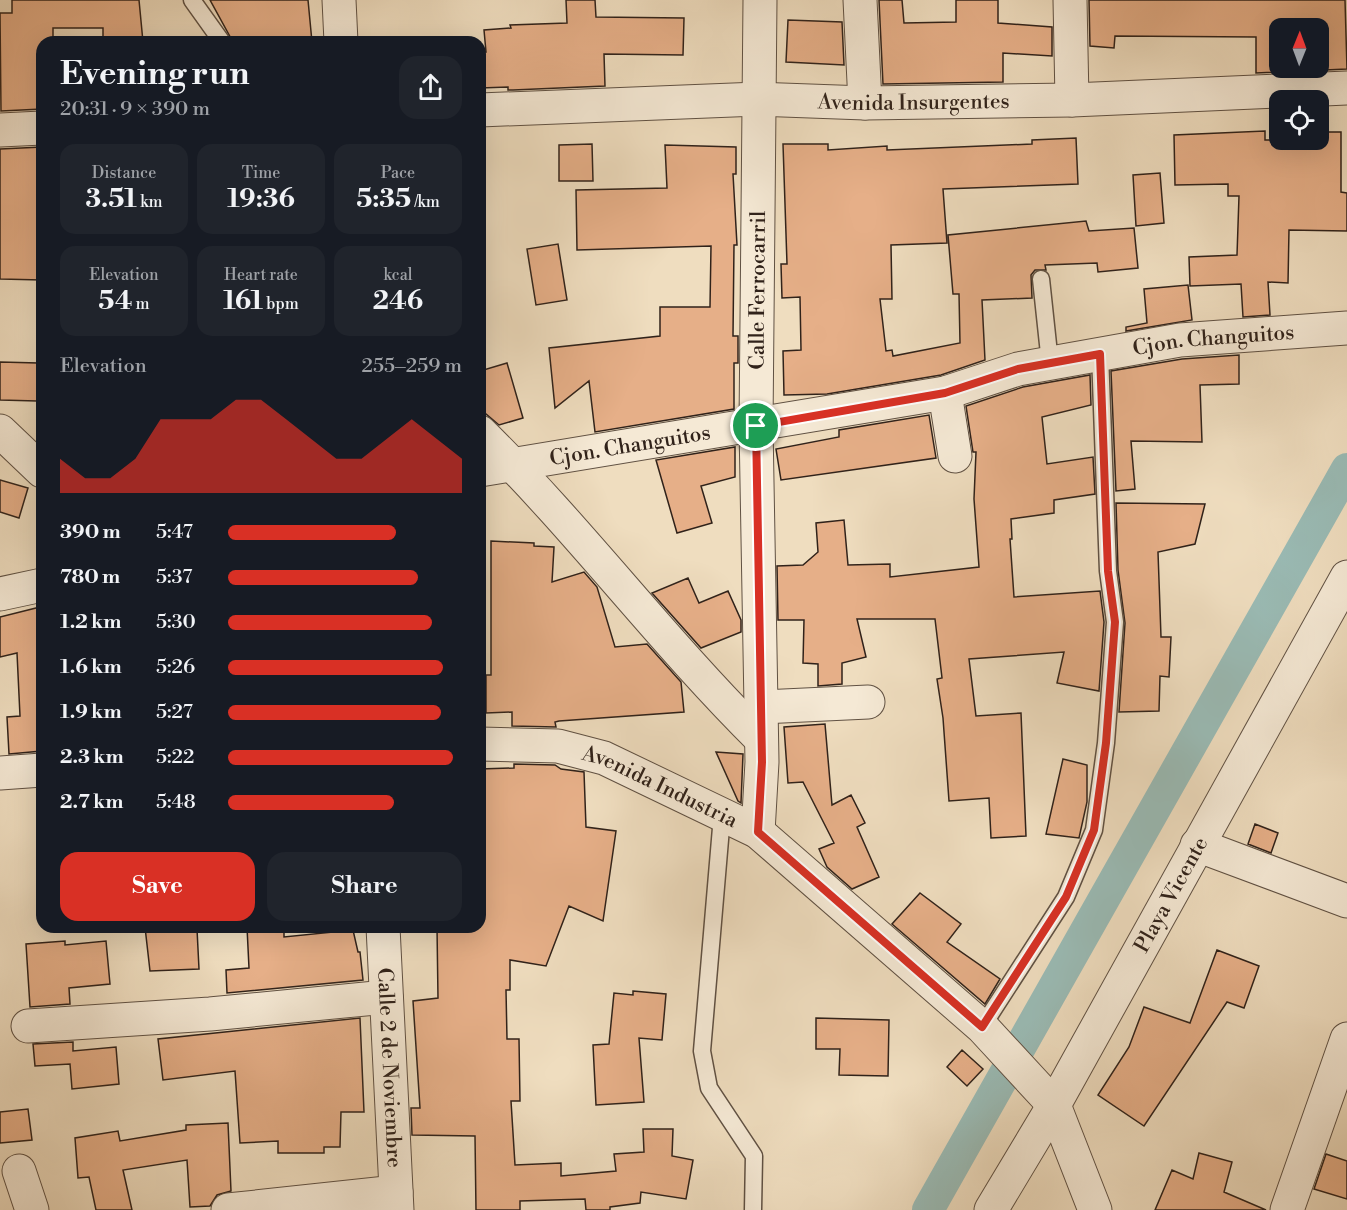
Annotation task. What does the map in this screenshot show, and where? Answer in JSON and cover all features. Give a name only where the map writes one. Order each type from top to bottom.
[{"type":"street","points":[[339,0],[341,36]]},
{"type":"street","name":"Calle Ferrocarril","points":[[758,832],[761,739],[756,426],[760,0]]},
{"type":"street","points":[[860,0],[865,103]]},
{"type":"street","points":[[1070,0],[1072,100]]},
{"type":"street","name":"Avenida Insurgentes","points":[[486,110],[758,99],[865,103],[1072,100],[1347,88]]},
{"type":"street","points":[[0,129],[36,128]]},
{"type":"street","name":"Cjon. Changuitos","points":[[486,469],[945,393],[1018,369],[1180,340],[1347,328]]},
{"type":"street","points":[[945,393],[956,456]]},
{"type":"street","points":[[0,430],[36,465]]},
{"type":"street","points":[[486,438],[561,515],[727,705],[761,739]]},
{"type":"street","name":"Playa Vicente","points":[[991,1210],[1048,1098],[1197,845],[1347,577]]},
{"type":"street","points":[[0,594],[36,586]]},
{"type":"street","points":[[760,707],[868,702]]},
{"type":"street","name":"Avenida Industria","points":[[492,743],[558,746],[604,758],[758,832],[988,1033],[1048,1098]]},
{"type":"street","points":[[0,773],[36,770]]},
{"type":"street","points":[[1197,845],[1347,902]]},
{"type":"street","name":"Calle 2 de Noviembre","points":[[383,933],[397,1201]]},
{"type":"street","points":[[28,1026],[210,1014],[386,998]]},
{"type":"street","points":[[1287,1210],[1347,1039]]},
{"type":"street","points":[[1048,1098],[1095,1210]]},
{"type":"street","points":[[19,1171],[32,1210]]},
{"type":"street","points":[[228,1210],[397,1201]]},
{"type":"lane","points":[[192,0],[218,36]]},
{"type":"lane","points":[[1041,279],[1050,363]]},
{"type":"lane","points":[[988,1033],[1066,897],[1094,830],[1106,743],[1115,622],[1108,571],[1100,354]]},
{"type":"lane","points":[[722,816],[702,1051],[709,1088],[754,1156],[753,1210]]},
{"type":"building","points":[[12,0],[139,0],[142,36],[103,36],[103,28],[53,28],[53,36],[36,36],[36,109],[1,111],[0,13],[12,13]]},
{"type":"building","points":[[210,0],[308,0],[311,36],[230,36]]},
{"type":"building","points":[[566,0],[595,0],[596,17],[684,18],[683,55],[604,54],[605,86],[513,90],[508,90],[508,87],[486,88],[484,30],[511,28],[510,25],[567,23]]},
{"type":"building","points":[[879,0],[902,0],[904,23],[956,22],[956,0],[998,0],[998,23],[1052,27],[1052,56],[1003,53],[1003,82],[883,84]]},
{"type":"building","points":[[1089,0],[1345,0],[1347,69],[1329,70],[1329,18],[1269,18],[1269,72],[1256,73],[1256,37],[1115,36],[1114,48],[1090,46]]},
{"type":"building","points":[[788,20],[842,22],[844,65],[786,62]]},
{"type":"building","points":[[1265,131],[1265,140],[1269,140],[1269,150],[1329,150],[1329,132],[1341,132],[1341,192],[1347,193],[1347,231],[1289,230],[1288,283],[1268,282],[1270,315],[1243,317],[1241,284],[1190,286],[1189,257],[1237,255],[1239,196],[1228,196],[1228,184],[1175,185],[1174,135]]},
{"type":"building","points":[[1076,138],[1078,184],[943,189],[947,243],[891,245],[892,299],[880,299],[886,351],[892,350],[893,356],[960,343],[959,294],[953,294],[948,235],[1086,221],[1089,231],[1134,228],[1138,268],[1098,272],[1097,263],[1045,265],[1046,270],[1035,270],[1031,275],[1032,298],[982,300],[985,360],[941,375],[827,394],[784,395],[783,351],[801,350],[800,297],[782,298],[781,264],[787,264],[783,144],[828,144],[828,150],[887,146],[887,150],[1032,144],[1032,140]]},
{"type":"building","points":[[592,144],[593,181],[559,181],[559,145]]},
{"type":"building","points":[[665,145],[736,147],[736,174],[733,174],[737,245],[734,245],[733,336],[738,336],[738,363],[734,363],[734,409],[595,432],[589,381],[555,408],[549,348],[660,336],[660,307],[710,307],[711,246],[577,250],[576,190],[667,188]]},
{"type":"building","points":[[36,147],[36,280],[0,279],[0,149]]},
{"type":"building","points":[[1160,173],[1164,223],[1136,226],[1133,175]]},
{"type":"building","points":[[558,244],[567,300],[536,305],[527,249]]},
{"type":"building","points":[[1188,285],[1192,320],[1126,331],[1126,327],[1147,323],[1144,289]]},
{"type":"building","points":[[1239,355],[1239,384],[1200,385],[1202,442],[1131,441],[1135,489],[1116,491],[1111,371],[1182,359]]},
{"type":"building","points":[[0,362],[36,363],[36,401],[0,400]]},
{"type":"building","points":[[507,363],[523,418],[499,425],[486,414],[486,369]]},
{"type":"building","points":[[1090,375],[1091,405],[1042,417],[1047,464],[1093,457],[1095,494],[1054,500],[1054,513],[1011,519],[1012,539],[1010,539],[1014,597],[1100,591],[1104,622],[1099,691],[1057,683],[1064,652],[969,659],[976,716],[1021,713],[1026,836],[991,838],[989,798],[949,801],[943,718],[937,679],[942,678],[935,619],[857,619],[866,657],[842,663],[842,684],[818,686],[818,664],[803,663],[804,620],[778,620],[777,566],[803,565],[818,552],[816,523],[844,520],[848,565],[890,564],[890,577],[979,567],[974,499],[976,452],[973,452],[966,406],[1023,387]]},
{"type":"building","points":[[929,415],[936,458],[781,480],[776,449],[839,437],[839,430]]},
{"type":"building","points":[[735,447],[735,477],[701,486],[712,523],[677,533],[656,460]]},
{"type":"building","points":[[0,480],[28,488],[19,518],[0,512]]},
{"type":"building","points":[[1116,503],[1205,504],[1195,544],[1158,552],[1161,637],[1171,637],[1169,677],[1160,676],[1159,711],[1119,712],[1125,623],[1118,570]]},
{"type":"building","points":[[491,541],[534,543],[534,546],[554,547],[552,582],[584,572],[597,587],[615,647],[647,644],[681,682],[684,712],[559,721],[555,722],[556,727],[512,726],[512,712],[486,713],[486,675],[491,675]]},
{"type":"building","points":[[688,578],[699,603],[728,591],[741,620],[741,632],[701,648],[652,593]]},
{"type":"building","points":[[36,608],[36,752],[9,754],[7,717],[20,716],[17,653],[0,657],[0,617]]},
{"type":"building","points":[[825,724],[832,805],[851,795],[865,823],[857,827],[879,877],[852,889],[827,867],[819,849],[834,843],[803,782],[788,783],[784,727]]},
{"type":"building","points":[[716,752],[743,754],[741,803],[738,801]]},
{"type":"building","points":[[1063,759],[1087,765],[1087,802],[1079,838],[1046,834]]},
{"type":"building","points":[[514,764],[555,765],[561,769],[584,772],[586,827],[616,831],[603,921],[569,906],[546,966],[510,960],[510,990],[506,990],[507,1039],[519,1039],[520,1101],[511,1101],[515,1165],[561,1163],[561,1176],[616,1171],[614,1154],[644,1152],[643,1129],[673,1129],[672,1156],[693,1160],[686,1199],[641,1192],[640,1203],[610,1207],[610,1210],[586,1210],[585,1199],[520,1201],[520,1210],[476,1210],[475,1136],[412,1135],[411,1108],[420,1108],[413,1001],[438,998],[437,933],[486,933],[486,769],[514,768]]},
{"type":"building","points":[[1255,824],[1278,833],[1271,853],[1248,844]]},
{"type":"building","points":[[920,893],[961,924],[947,942],[1000,979],[985,1004],[892,924]]},
{"type":"building","points":[[146,933],[197,933],[199,969],[150,971]]},
{"type":"building","points":[[247,933],[284,933],[284,937],[354,933],[358,952],[360,952],[363,980],[227,993],[226,970],[249,968]]},
{"type":"building","points":[[65,941],[65,945],[106,941],[110,984],[69,988],[70,1004],[30,1007],[26,944]]},
{"type":"building","points":[[1217,950],[1259,966],[1244,1008],[1227,1002],[1144,1126],[1098,1095],[1129,1047],[1144,1007],[1190,1023]]},
{"type":"building","points":[[633,991],[666,994],[662,1040],[639,1038],[644,1102],[596,1105],[593,1045],[609,1044],[614,993],[633,995]]},
{"type":"building","points":[[360,1018],[364,1112],[341,1112],[340,1147],[324,1147],[324,1153],[278,1153],[278,1141],[240,1143],[235,1071],[163,1080],[158,1039]]},
{"type":"building","points":[[816,1018],[889,1020],[888,1076],[839,1075],[840,1049],[816,1049]]},
{"type":"building","points":[[73,1042],[73,1051],[116,1047],[119,1084],[72,1089],[70,1064],[35,1066],[33,1044]]},
{"type":"building","points":[[962,1050],[983,1069],[967,1086],[947,1067]]},
{"type":"building","points":[[28,1109],[32,1140],[0,1143],[0,1112]]},
{"type":"building","points":[[228,1123],[231,1191],[217,1195],[210,1206],[190,1207],[187,1160],[123,1170],[132,1210],[96,1210],[89,1177],[78,1178],[75,1138],[118,1131],[120,1141],[186,1130],[186,1125]]},
{"type":"building","points":[[1199,1153],[1232,1162],[1224,1192],[1266,1210],[1155,1210],[1172,1170],[1193,1179]]},
{"type":"building","points":[[1326,1154],[1347,1161],[1347,1199],[1314,1189]]},
{"type":"waterway","points":[[928,1210],[1347,469]]},
{"type":"route","points":[[1100,354],[1108,571],[1115,622],[1106,743],[1094,830],[1066,897],[982,1027],[814,878],[758,832],[762,762],[756,426],[945,393],[1018,369],[1100,354]]}]
